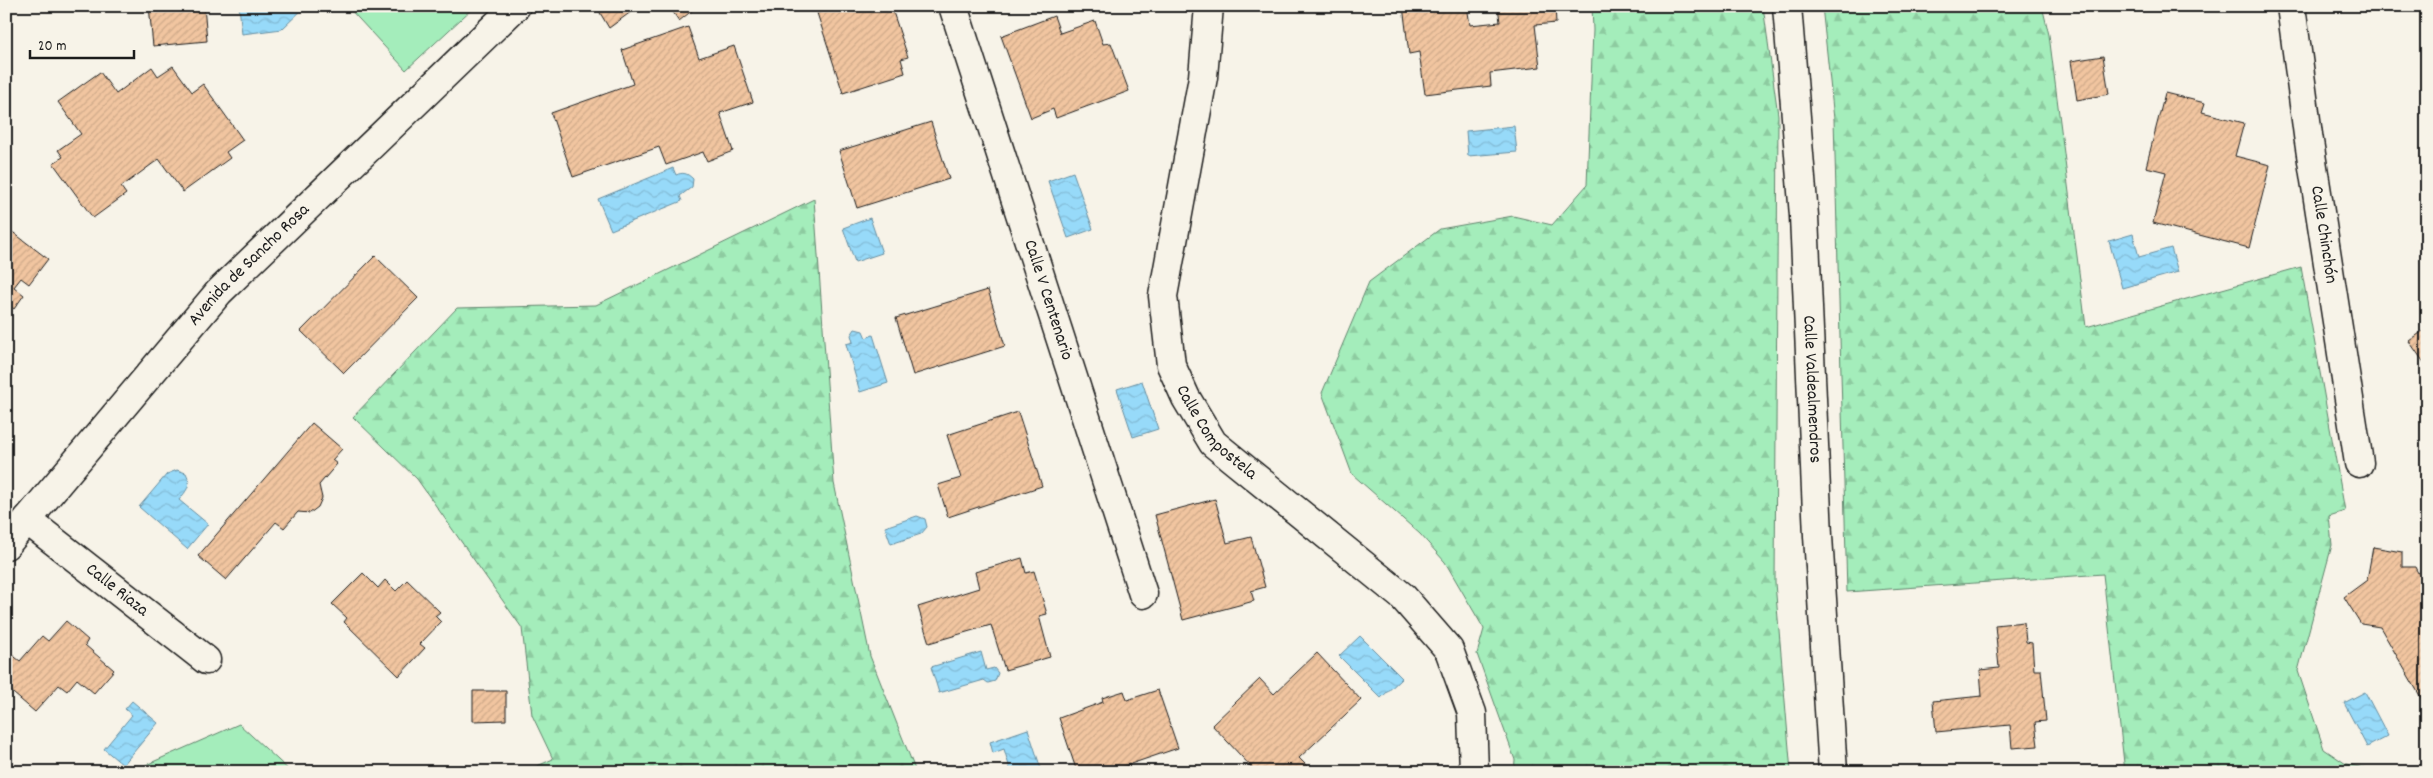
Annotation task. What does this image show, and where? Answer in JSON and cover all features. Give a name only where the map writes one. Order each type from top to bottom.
[{"type":"street","name":"Avenida de Sancho Rosa","points":[[6,545],[219,292],[516,6]]},
{"type":"street","name":"Calle V Centenario","points":[[953,6],[1143,594]]},
{"type":"street","name":"Calle Compostela","points":[[1209,6],[1203,77],[1163,296],[1171,364],[1186,398],[1213,443],[1403,597],[1449,650],[1472,713],[1474,772]]},
{"type":"street","name":"Calle Valdealmendros","points":[[1787,6],[1804,216],[1818,536],[1834,772]]},
{"type":"street","name":"Calle Chinchón","points":[[2291,6],[2308,135],[2360,463]]},
{"type":"street","name":"Calle Riaza","points":[[27,520],[206,660]]},
{"type":"path","points":[[6,11],[20,6]]},
{"type":"green space","points":[[347,6],[475,6],[406,70]]},
{"type":"green space","points":[[1592,6],[1763,6],[1778,115],[1775,583],[1791,772],[1514,772],[1515,760],[1477,654],[1484,629],[1445,562],[1420,534],[1352,474],[1322,393],[1369,282],[1440,229],[1513,216],[1552,225],[1587,185],[1593,30]]},
{"type":"green space","points":[[1822,6],[2042,6],[2049,35],[2086,327],[2301,267],[2345,511],[2329,516],[2332,545],[2298,671],[2324,749],[2346,764],[2381,772],[2125,772],[2103,574],[1847,592],[1834,119]]},
{"type":"green space","points":[[814,199],[834,483],[870,656],[916,772],[524,772],[553,759],[532,715],[522,628],[417,479],[353,417],[457,308],[596,305]]},
{"type":"green space","points":[[239,724],[291,772],[130,772]]},
{"type":"water","points":[[239,6],[306,6],[282,29],[242,34]]},
{"type":"water","points":[[1514,126],[1517,152],[1468,156],[1466,131]]},
{"type":"water","points":[[673,168],[676,175],[685,174],[693,179],[692,187],[680,196],[682,201],[611,230],[598,199]]},
{"type":"water","points":[[1073,172],[1093,229],[1068,238],[1048,181]]},
{"type":"water","points":[[870,218],[882,253],[855,262],[843,228]]},
{"type":"water","points":[[2133,234],[2139,257],[2171,248],[2178,272],[2122,288],[2109,241]]},
{"type":"water","points":[[855,329],[863,331],[866,338],[873,335],[888,383],[860,392],[846,344],[853,342],[851,335]]},
{"type":"water","points":[[1142,381],[1158,429],[1133,437],[1117,389]]},
{"type":"water","points":[[177,470],[186,473],[189,481],[186,490],[179,500],[208,524],[187,549],[139,507],[167,474]]},
{"type":"water","points":[[917,516],[925,519],[927,527],[921,534],[891,544],[885,527]]},
{"type":"water","points":[[1360,636],[1402,678],[1381,698],[1339,656]]},
{"type":"water","points":[[981,652],[986,670],[994,668],[998,673],[995,681],[988,683],[984,680],[939,693],[931,667]]},
{"type":"water","points":[[2365,692],[2388,736],[2367,747],[2344,703]]},
{"type":"water","points":[[132,701],[158,723],[123,765],[104,749],[132,715],[125,709]]},
{"type":"water","points":[[1028,729],[1042,772],[1011,772],[1004,749],[993,753],[990,742]]},
{"type":"building","points":[[149,6],[204,6],[207,41],[153,46]]},
{"type":"building","points":[[596,6],[639,6],[609,28]]},
{"type":"building","points":[[669,6],[698,6],[679,21]]},
{"type":"building","points":[[839,6],[891,6],[908,57],[901,59],[905,73],[843,93],[817,13]]},
{"type":"building","points":[[1403,6],[1467,6],[1470,25],[1500,22],[1498,6],[1555,6],[1556,23],[1535,25],[1540,67],[1490,73],[1491,86],[1425,94],[1419,52],[1409,54]]},
{"type":"building","points":[[1054,16],[1060,33],[1095,21],[1103,44],[1111,43],[1129,91],[1056,118],[1053,109],[1031,118],[1001,36]]},
{"type":"building","points":[[688,27],[699,58],[734,46],[753,102],[720,113],[733,151],[707,161],[703,152],[666,165],[659,147],[573,177],[551,113],[633,84],[622,50]]},
{"type":"building","points":[[2103,56],[2109,94],[2077,100],[2071,61]]},
{"type":"building","points":[[2427,57],[2427,68],[2422,59]]},
{"type":"building","points":[[173,66],[192,92],[203,84],[243,140],[226,152],[230,158],[183,192],[159,159],[121,187],[126,194],[93,218],[53,163],[63,157],[58,150],[81,134],[58,102],[100,72],[116,94],[152,67],[158,76]]},
{"type":"building","points":[[2165,93],[2205,103],[2202,112],[2244,123],[2235,156],[2270,165],[2249,248],[2153,223],[2166,172],[2146,167]]},
{"type":"building","points":[[931,122],[949,179],[857,208],[839,151]]},
{"type":"building","points":[[6,227],[48,259],[29,284],[21,278],[14,287],[24,295],[14,309],[6,303]]},
{"type":"building","points":[[375,256],[418,298],[344,373],[301,331]]},
{"type":"building","points":[[988,290],[1005,346],[913,375],[896,318]]},
{"type":"building","points":[[2427,328],[2427,367],[2409,341]]},
{"type":"building","points":[[1018,412],[1042,486],[948,517],[938,485],[961,478],[947,435]]},
{"type":"building","points":[[312,423],[342,449],[332,460],[337,464],[319,485],[322,498],[318,507],[310,513],[298,512],[284,528],[276,522],[226,580],[198,556]]},
{"type":"building","points":[[1215,499],[1227,543],[1251,537],[1265,587],[1251,591],[1254,601],[1183,620],[1155,515]]},
{"type":"building","points":[[2373,547],[2402,552],[2402,567],[2415,567],[2418,573],[2427,568],[2427,698],[2423,701],[2380,627],[2361,624],[2344,597],[2367,580]]},
{"type":"building","points":[[1022,558],[1026,573],[1034,571],[1047,614],[1039,616],[1050,657],[1005,670],[991,625],[929,643],[918,607],[979,588],[975,572]]},
{"type":"building","points":[[363,573],[378,588],[385,580],[396,591],[407,580],[440,612],[435,616],[441,622],[420,644],[425,648],[399,676],[344,622],[347,618],[332,604]]},
{"type":"building","points":[[66,621],[88,640],[85,645],[114,670],[94,693],[77,679],[67,691],[59,685],[35,712],[6,687],[6,650],[20,661],[42,636],[48,641]]},
{"type":"building","points":[[2024,622],[2026,642],[2032,643],[2034,670],[2041,670],[2046,721],[2035,722],[2038,746],[2012,748],[2010,725],[1936,732],[1933,701],[1982,696],[1980,670],[1999,668],[1995,625]]},
{"type":"building","points":[[1317,653],[1361,700],[1299,758],[1307,766],[1301,772],[1256,772],[1212,725],[1260,679],[1274,694]]},
{"type":"building","points":[[1158,690],[1178,748],[1107,772],[1077,772],[1059,718],[1103,702],[1102,698],[1124,691],[1127,700]]},
{"type":"building","points":[[473,691],[506,691],[506,720],[473,721]]}]
